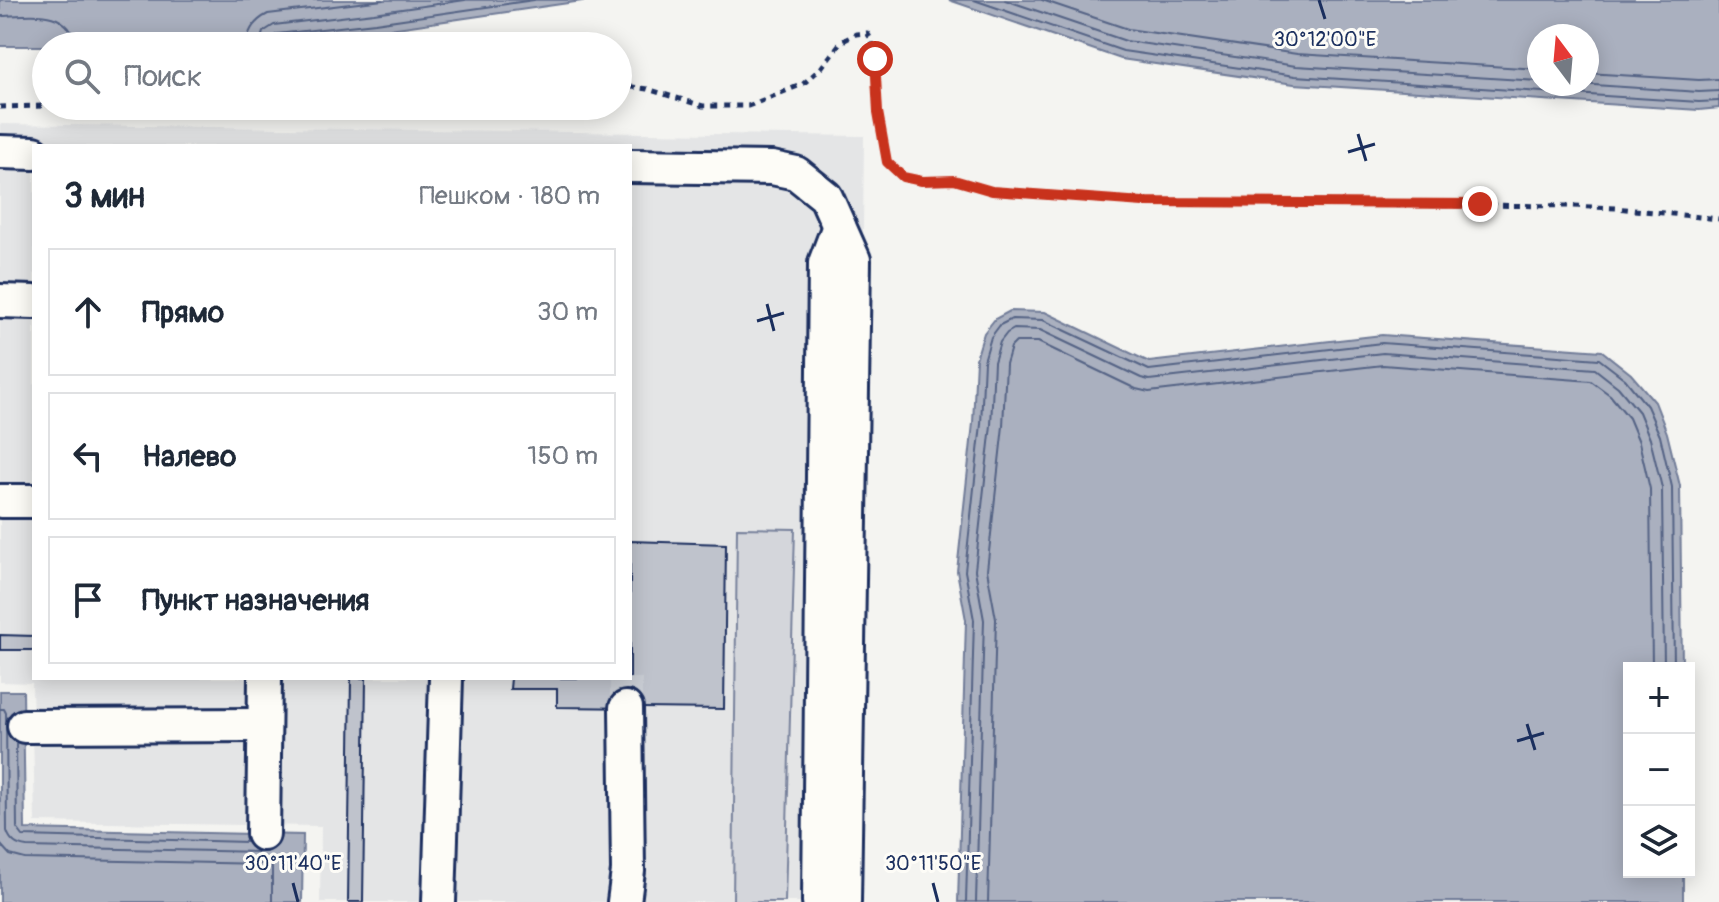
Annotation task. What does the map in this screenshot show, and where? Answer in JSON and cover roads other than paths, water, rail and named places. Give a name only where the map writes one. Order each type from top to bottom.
[{"type":"lane","points":[[0,152],[32,153]]},
{"type":"lane","points":[[632,166],[772,168],[796,173],[826,197],[854,260],[844,902]]},
{"type":"lane","points":[[819,902],[825,263],[839,226]]},
{"type":"lane","points":[[0,301],[32,302]]},
{"type":"lane","points":[[0,501],[32,501]]},
{"type":"lane","points":[[263,834],[265,680]]},
{"type":"lane","points":[[439,902],[446,680]]},
{"type":"lane","points":[[624,902],[628,871],[626,708]]},
{"type":"lane","points":[[24,726],[264,725]]},
{"type":"water","points":[[0,0],[589,0],[367,32],[32,32],[32,46],[0,46]]},
{"type":"water","points":[[949,0],[1719,0],[1719,108],[1699,110],[1294,84],[1121,59]]},
{"type":"water","points":[[1010,311],[1045,312],[1149,362],[1382,335],[1602,351],[1631,374],[1655,402],[1667,433],[1680,486],[1682,662],[1623,662],[1623,878],[1683,878],[1683,902],[958,902],[966,620],[957,571],[973,423],[976,359],[984,333],[995,319]]},
{"type":"water","points":[[0,691],[23,691],[25,829],[303,835],[302,902],[0,902]]},
{"type":"tunnel","points":[[626,680],[626,708]]}]
